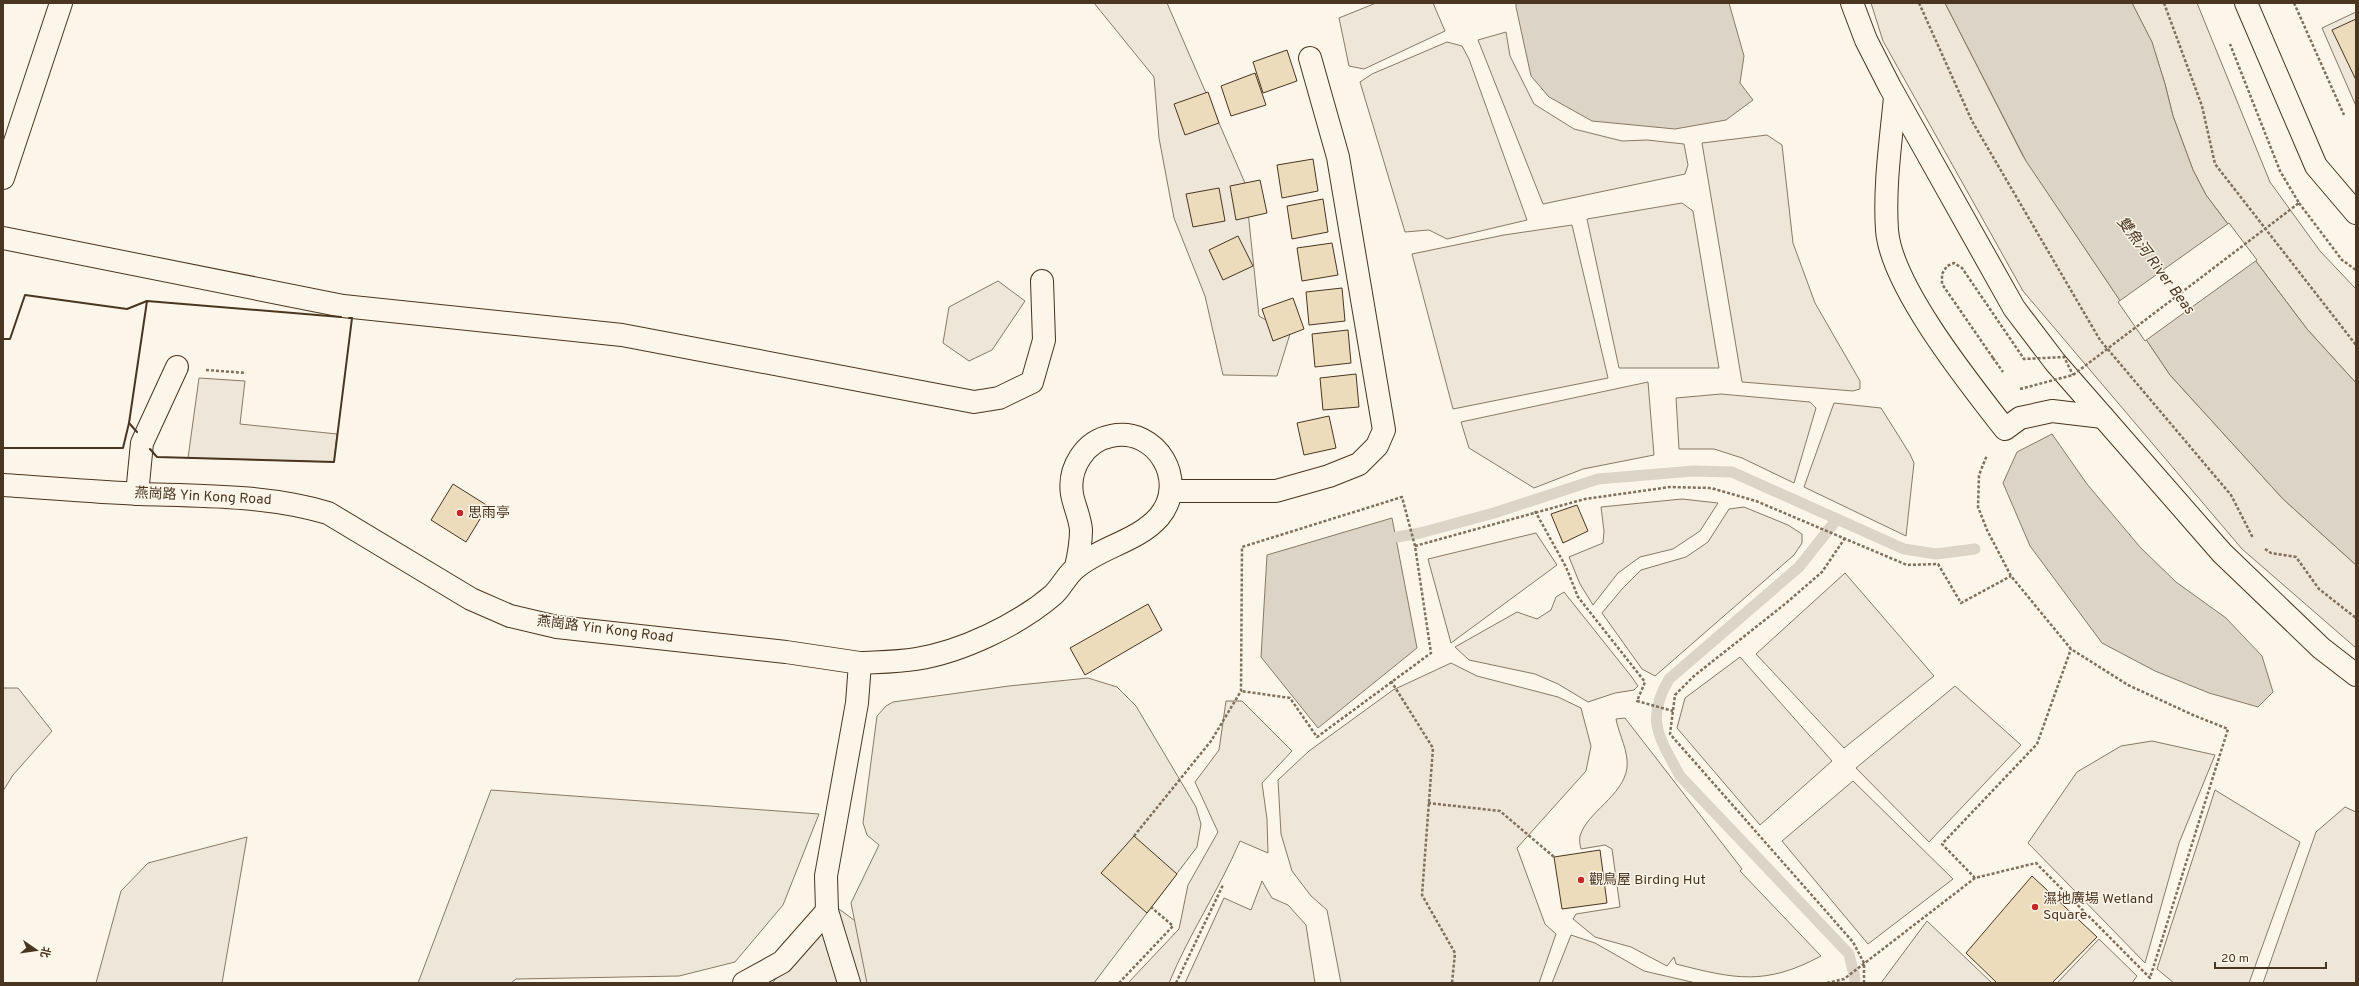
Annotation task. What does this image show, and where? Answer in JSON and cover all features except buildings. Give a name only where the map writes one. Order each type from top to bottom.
[{"type":"street","points":[[3,178],[61,3]]},
{"type":"street","points":[[1852,3],[1866,40],[1895,97],[2014,308],[2055,362],[2222,553],[2321,648],[2356,675]]},
{"type":"street","points":[[2246,3],[2316,166],[2352,201]]},
{"type":"street","points":[[1171,491],[1276,491],[1329,476],[1359,464],[1377,446],[1384,430],[1338,157],[1310,58]]},
{"type":"street","points":[[1895,97],[1888,183],[1887,231],[1895,262],[1918,308],[1979,396],[2005,429],[2020,418],[2052,411],[2103,417]]},
{"type":"street","points":[[3,238],[343,306],[622,335],[974,402],[999,398],[1032,382],[1044,340],[1042,281]]},
{"type":"street","points":[[137,494],[142,443],[177,367]]},
{"type":"street","points":[[1132,435],[1146,441],[1158,450],[1166,461],[1170,476],[1171,491],[1167,504],[1152,525],[1076,567],[1080,549],[1080,530],[1071,480],[1074,466],[1082,454],[1093,443],[1104,437],[1132,435]]},
{"type":"street","name":"燕崗路 Yin Kong Road","points":[[3,485],[137,494],[251,498],[303,506],[328,513],[471,599],[510,616],[557,627],[786,652],[860,663],[918,659],[958,647],[999,630],[1028,613],[1054,594],[1076,567]]},
{"type":"street","points":[[849,983],[827,911],[826,876],[858,703],[860,663]]},
{"type":"street","points":[[744,983],[782,962],[827,911]]},
{"type":"path","points":[[1919,3],[1972,121],[2100,340],[2231,495],[2255,543]]},
{"type":"path","points":[[2164,3],[2202,106],[2215,164],[2356,345]]},
{"type":"path","points":[[2294,3],[2344,115]]},
{"type":"path","points":[[2230,44],[2280,171],[2299,203],[2328,243],[2342,260],[2356,270]]},
{"type":"path","points":[[2015,390],[2073,375],[2299,203]]},
{"type":"path","points":[[2006,377],[1942,284],[1942,274],[1946,266],[1954,263],[1962,268],[2024,359],[2064,356],[2073,375]]},
{"type":"path","points":[[177,367],[246,373]]},
{"type":"path","points":[[1827,983],[1844,979],[1975,878],[2036,863],[2150,978],[2228,729],[2193,715],[2128,684],[2071,649],[2011,576],[1987,530],[1978,507],[1979,475],[1990,447],[2005,429],[2020,389]]},
{"type":"path","points":[[1415,546],[1535,511],[1584,499],[1670,487],[1711,488],[1756,501],[1907,565],[1938,564],[1961,603],[2011,576]]},
{"type":"path","points":[[1134,836],[1211,741],[1241,691],[1242,547],[1402,497],[1415,546],[1431,653],[1317,737],[1290,698],[1241,691]]},
{"type":"path","points":[[1535,511],[1566,567],[1578,597],[1645,682],[1637,701],[1673,712]]},
{"type":"path","points":[[1845,538],[1822,572],[1786,604],[1694,676],[1675,694],[1670,734],[1853,942],[1864,963],[1864,983]]},
{"type":"path","points":[[2261,546],[2271,553],[2296,557],[2319,589],[2356,618]]},
{"type":"path","points":[[1975,878],[1942,844],[2037,744],[2071,649]]},
{"type":"path","points":[[1391,682],[1433,748],[1422,895],[1455,953],[1452,983]]},
{"type":"path","points":[[1428,803],[1500,811],[1554,857]]},
{"type":"path","points":[[1176,983],[1222,885]]},
{"type":"path","points":[[1119,983],[1173,926],[1151,907]]},
{"type":"shaded area","points":[[1094,3],[1167,3],[1245,183],[1259,316],[1290,334],[1277,376],[1223,375],[1205,296],[1174,218],[1159,138],[1154,77]]},
{"type":"shaded area","points":[[1376,3],[1433,3],[1445,31],[1364,69],[1349,66],[1339,18]]},
{"type":"shaded area","points":[[1871,3],[1945,3],[2023,156],[2170,375],[2283,499],[2356,565],[2356,648],[2242,549],[2023,291],[1883,41]]},
{"type":"shaded area","points":[[2132,3],[2197,3],[2270,182],[2320,251],[2356,289],[2356,383],[2307,329],[2206,195],[2193,170],[2173,116],[2152,43]]},
{"type":"shaded area","points":[[2356,12],[2356,106],[2322,28]]},
{"type":"shaded area","points":[[1506,32],[1510,56],[1534,104],[1574,129],[1622,141],[1647,140],[1684,144],[1688,165],[1685,174],[1543,204],[1478,40]]},
{"type":"shaded area","points":[[1447,42],[1462,46],[1469,59],[1527,220],[1447,239],[1429,230],[1405,232],[1360,82],[1372,74]]},
{"type":"shaded area","points":[[1767,135],[1782,145],[1793,243],[1815,303],[1860,381],[1860,389],[1853,391],[1742,382],[1702,143]]},
{"type":"shaded area","points":[[1682,203],[1693,211],[1719,368],[1619,368],[1587,219]]},
{"type":"shaded area","points":[[1572,225],[1608,378],[1453,409],[1412,254],[1504,235]]},
{"type":"shaded area","points":[[998,281],[1025,301],[992,350],[969,361],[943,343],[949,307]]},
{"type":"shaded area","points":[[199,378],[245,381],[240,424],[337,434],[334,462],[188,458]]},
{"type":"shaded area","points":[[1648,382],[1654,455],[1583,469],[1534,488],[1469,448],[1461,422]]},
{"type":"shaded area","points":[[1721,394],[1810,402],[1816,408],[1794,483],[1742,458],[1714,449],[1679,449],[1676,398]]},
{"type":"shaded area","points":[[1834,403],[1881,408],[1910,454],[1914,463],[1906,536],[1804,487]]},
{"type":"shaded area","points":[[1682,499],[1718,503],[1700,531],[1673,549],[1640,557],[1618,573],[1593,605],[1580,584],[1569,557],[1603,543],[1604,531],[1601,507]]},
{"type":"shaded area","points":[[1744,507],[1788,525],[1802,534],[1802,543],[1794,555],[1655,676],[1642,669],[1602,613],[1622,589],[1641,570],[1686,557],[1708,542],[1729,509]]},
{"type":"shaded area","points":[[1536,533],[1557,565],[1451,643],[1428,559]]},
{"type":"shaded area","points":[[1845,573],[1934,676],[1844,748],[1756,654]]},
{"type":"shaded area","points":[[1564,592],[1631,676],[1638,686],[1634,690],[1615,693],[1588,702],[1558,684],[1535,674],[1469,660],[1455,647],[1517,612],[1537,619],[1551,610],[1556,597]]},
{"type":"shaded area","points":[[1740,657],[1832,761],[1760,825],[1677,728],[1685,698]]},
{"type":"shaded area","points":[[1451,663],[1477,676],[1558,697],[1581,708],[1591,746],[1586,771],[1517,848],[1545,924],[1556,934],[1539,983],[1341,983],[1327,910],[1311,896],[1292,871],[1281,834],[1278,780],[1309,751],[1393,690]]},
{"type":"shaded area","points":[[1088,678],[1117,687],[1136,706],[1196,807],[1201,824],[1197,847],[1094,983],[867,983],[851,903],[879,845],[867,835],[863,823],[877,716],[886,706],[893,702],[1009,686]]},
{"type":"shaded area","points":[[1955,686],[2021,745],[1929,842],[1856,768]]},
{"type":"shaded area","points":[[3,688],[18,688],[52,731],[13,775],[3,791]]},
{"type":"shaded area","points":[[1226,701],[1242,701],[1292,751],[1262,783],[1267,819],[1268,853],[1240,841],[1169,983],[1128,983],[1179,929],[1188,885],[1218,832],[1195,782],[1219,750]]},
{"type":"shaded area","points":[[1625,718],[1742,869],[1740,871],[1821,956],[1801,966],[1766,976],[1733,976],[1676,964],[1674,957],[1667,966],[1631,947],[1595,937],[1573,919],[1576,914],[1620,907],[1612,849],[1605,845],[1581,849],[1580,836],[1590,819],[1619,787],[1624,778],[1627,768],[1627,756],[1616,719]]},
{"type":"shaded area","points":[[2152,741],[2215,755],[2179,843],[2145,963],[2028,843],[2077,772],[2121,746]]},
{"type":"shaded area","points":[[1853,781],[1953,879],[1868,944],[1782,841]]},
{"type":"shaded area","points":[[491,790],[819,814],[783,905],[735,962],[679,976],[516,979],[511,983],[418,983]]},
{"type":"shaded area","points":[[2215,790],[2300,842],[2249,983],[2174,983],[2157,969]]},
{"type":"shaded area","points":[[2345,807],[2356,812],[2356,983],[2263,983],[2316,832]]},
{"type":"shaded area","points":[[247,837],[222,983],[96,983],[121,891],[148,863]]},
{"type":"shaded area","points":[[1262,881],[1272,898],[1288,905],[1306,925],[1315,983],[1185,983],[1224,898],[1251,910]]},
{"type":"shaded area","points":[[835,906],[866,929],[892,983],[772,983],[803,949]]},
{"type":"shaded area","points":[[1927,921],[1992,983],[1881,983]]},
{"type":"shaded area","points":[[1571,935],[1595,943],[1644,971],[1696,983],[1552,983]]},
{"type":"shaded area","points":[[2099,939],[2137,976],[2132,983],[2057,983]]},
{"type":"water","points":[[1516,3],[1729,3],[1744,56],[1740,83],[1753,100],[1726,120],[1675,129],[1592,121],[1549,97],[1531,76]]},
{"type":"water","name":"雙魚河 River Beas","points":[[1945,3],[2132,3],[2152,42],[2173,116],[2193,170],[2206,195],[2307,329],[2356,383],[2356,565],[2283,499],[2170,375],[2026,161]]},
{"type":"water","points":[[2052,434],[2087,484],[2140,547],[2176,582],[2226,618],[2262,656],[2273,692],[2258,707],[2209,693],[2155,671],[2102,643],[2030,546],[2003,483],[2017,452]]},
{"type":"water","points":[[1392,518],[1417,648],[1318,728],[1261,657],[1267,555]]},
{"type":"pier","points":[[2229,223],[2257,260],[2145,341],[2118,302]]},
{"type":"waterway","points":[[1397,537],[1420,533],[1494,513],[1598,479],[1693,471],[1732,472],[1904,549],[1936,554],[1975,549]]},
{"type":"waterway","points":[[1837,519],[1799,567],[1669,679],[1662,693],[1656,717],[1661,739],[1680,776],[1849,954],[1855,979],[1854,983]]},
{"type":"wall","points":[[3,339],[10,339],[25,295],[127,309],[147,301],[341,317]]},
{"type":"wall","points":[[3,448],[123,448],[129,423],[147,301]]},
{"type":"wall","points":[[150,449],[157,457],[334,462],[352,318],[349,318]]},
{"type":"wall","points":[[3,383],[3,397]]},
{"type":"wall","points":[[129,423],[137,432]]},
{"type":"place","name":"思雨亭","points":[[460,513]]},
{"type":"place","name":"觀鳥屋 Birding Hut","points":[[1581,880]]},
{"type":"place","name":"濕地廣場 Wetland Square","points":[[2035,907]]}]
